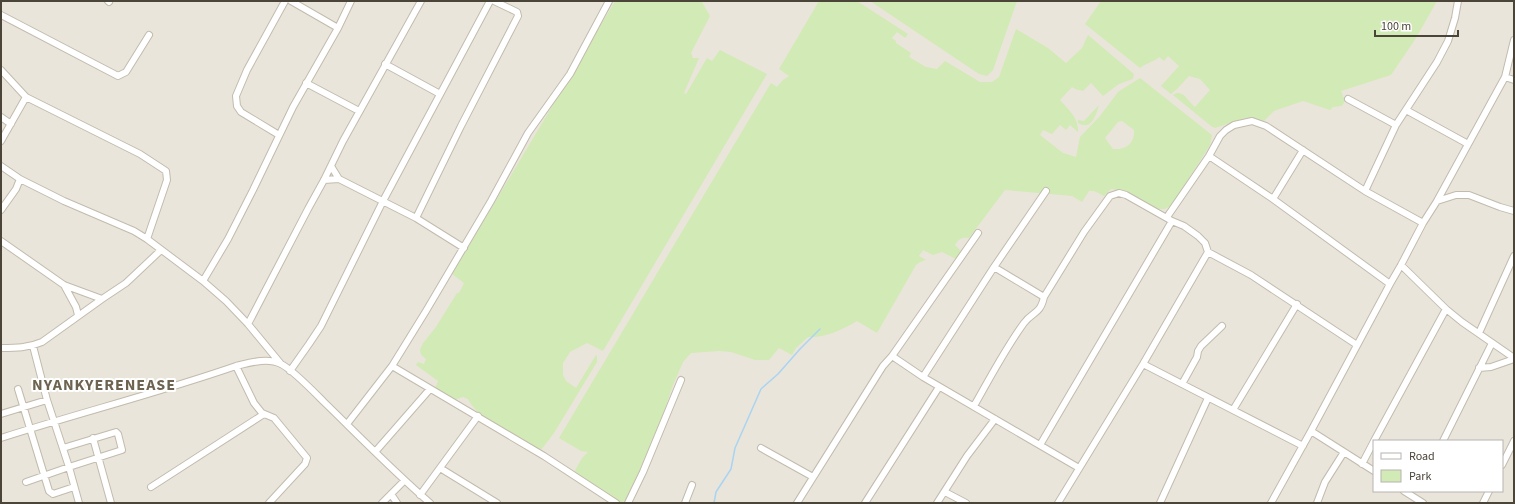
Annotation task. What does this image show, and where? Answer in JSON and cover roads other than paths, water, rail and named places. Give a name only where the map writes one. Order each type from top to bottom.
[{"type":"street","points":[[279,135],[241,112],[236,99],[247,70],[285,1]]},
{"type":"street","points":[[291,1],[338,28]]},
{"type":"street","points":[[203,282],[231,232],[306,83],[338,28],[351,1]]},
{"type":"street","points":[[248,324],[359,111],[421,1]]},
{"type":"street","points":[[290,371],[310,344],[320,326],[383,201],[490,1]]},
{"type":"street","points":[[416,218],[457,133],[518,16],[517,12],[494,1]]},
{"type":"street","points":[[347,424],[392,366],[464,248],[528,133],[570,74],[609,1]]},
{"type":"street","points":[[1365,191],[1396,125],[1437,62],[1445,46],[1455,18],[1458,1]]},
{"type":"street","points":[[1,15],[118,76],[126,72],[149,35]]},
{"type":"street","points":[[1270,503],[1303,446],[1356,345],[1402,265],[1423,223],[1437,201],[1505,76],[1514,40]]},
{"type":"street","points":[[385,64],[440,94]]},
{"type":"street","points":[[1,70],[26,96],[140,154],[166,171],[167,180],[147,239]]},
{"type":"street","points":[[1505,76],[1514,80]]},
{"type":"street","points":[[306,83],[359,111]]},
{"type":"street","points":[[1,141],[26,96]]},
{"type":"street","points":[[1348,99],[1396,125]]},
{"type":"street","points":[[1406,110],[1468,144]]},
{"type":"street","points":[[1,117],[10,124]]},
{"type":"street","points":[[1040,445],[1170,219],[1220,136],[1226,130],[1238,124],[1252,121],[1266,126],[1365,191],[1423,223]]},
{"type":"street","points":[[1273,199],[1303,150]]},
{"type":"street","points":[[1209,156],[1273,199],[1390,284]]},
{"type":"street","points":[[1,166],[20,179],[64,201],[134,231],[147,239],[203,282],[248,324],[281,364],[347,424],[404,481],[430,503]]},
{"type":"street","points":[[331,166],[339,179]]},
{"type":"street","points":[[1,210],[16,189],[20,179]]},
{"type":"street","points":[[324,180],[339,179],[416,218],[464,248]]},
{"type":"street","points":[[923,377],[994,267],[1046,191]]},
{"type":"street","points":[[974,406],[1003,355],[1025,322],[1036,313],[1042,304],[1044,297],[1084,232],[1110,196],[1119,193],[1126,195],[1184,226],[1205,243],[1208,252],[1251,275],[1356,345]]},
{"type":"street","points":[[1437,201],[1456,195],[1469,195],[1514,211]]},
{"type":"street","points":[[797,503],[882,366],[892,356],[978,233]]},
{"type":"street","points":[[1,241],[64,285],[102,300]]},
{"type":"street","points":[[1,348],[24,348],[42,342],[78,315],[126,283],[161,250]]},
{"type":"street","points":[[1058,503],[1143,364],[1208,252]]},
{"type":"street","points":[[1479,333],[1514,256]]},
{"type":"street","points":[[1402,265],[1446,309],[1514,358],[1503,364],[1479,368]]},
{"type":"street","points":[[994,267],[1044,297]]},
{"type":"street","points":[[64,285],[76,307],[78,315]]},
{"type":"street","points":[[1233,410],[1296,304]]},
{"type":"street","points":[[1375,440],[1446,309]]},
{"type":"street","points":[[1182,384],[1197,357],[1201,346],[1222,326]]},
{"type":"street","points":[[1443,440],[1492,343]]},
{"type":"street","points":[[33,346],[53,421],[69,467],[78,503]]},
{"type":"street","points":[[892,356],[923,377],[1079,468]]},
{"type":"street","points":[[1,438],[236,366],[263,361],[281,364]]},
{"type":"street","points":[[1143,364],[1303,446]]},
{"type":"street","points":[[236,366],[254,403],[264,414],[274,418],[307,458],[305,464],[299,471],[268,503]]},
{"type":"street","points":[[392,366],[544,456],[616,503]]},
{"type":"street","points":[[628,503],[643,472],[681,380]]},
{"type":"street","points":[[865,503],[939,386]]},
{"type":"street","points":[[18,389],[51,494],[74,487]]},
{"type":"street","points":[[375,452],[430,389]]},
{"type":"street","points":[[1160,503],[1208,398]]},
{"type":"street","points":[[1,414],[47,400]]},
{"type":"street","points":[[151,487],[264,414]]},
{"type":"street","points":[[420,495],[478,416]]},
{"type":"street","points":[[937,503],[973,447],[996,419]]},
{"type":"street","points":[[1311,431],[1373,470]]},
{"type":"street","points":[[26,482],[122,450],[118,434],[116,432],[63,448]]},
{"type":"street","points":[[93,438],[111,503]]},
{"type":"street","points":[[1503,464],[1514,442]]},
{"type":"street","points":[[1362,464],[1373,443]]},
{"type":"street","points":[[761,448],[813,477]]},
{"type":"street","points":[[1318,503],[1325,482],[1344,452]]},
{"type":"street","points":[[440,468],[497,503]]},
{"type":"street","points":[[382,503],[404,481]]},
{"type":"street","points":[[684,503],[692,485]]},
{"type":"street","points":[[945,492],[966,503]]},
{"type":"street","points":[[1406,492],[1423,503]]},
{"type":"street","points":[[1415,498],[1418,492]]},
{"type":"street","points":[[1484,503],[1489,492]]},
{"type":"street","points":[[391,494],[397,503]]},
{"type":"waterway","points":[[714,503],[716,492],[731,469],[735,448],[761,389],[778,374],[820,329]]},
{"type":"district","name":"NYANKYERENEASE","points":[[104,385]]}]
